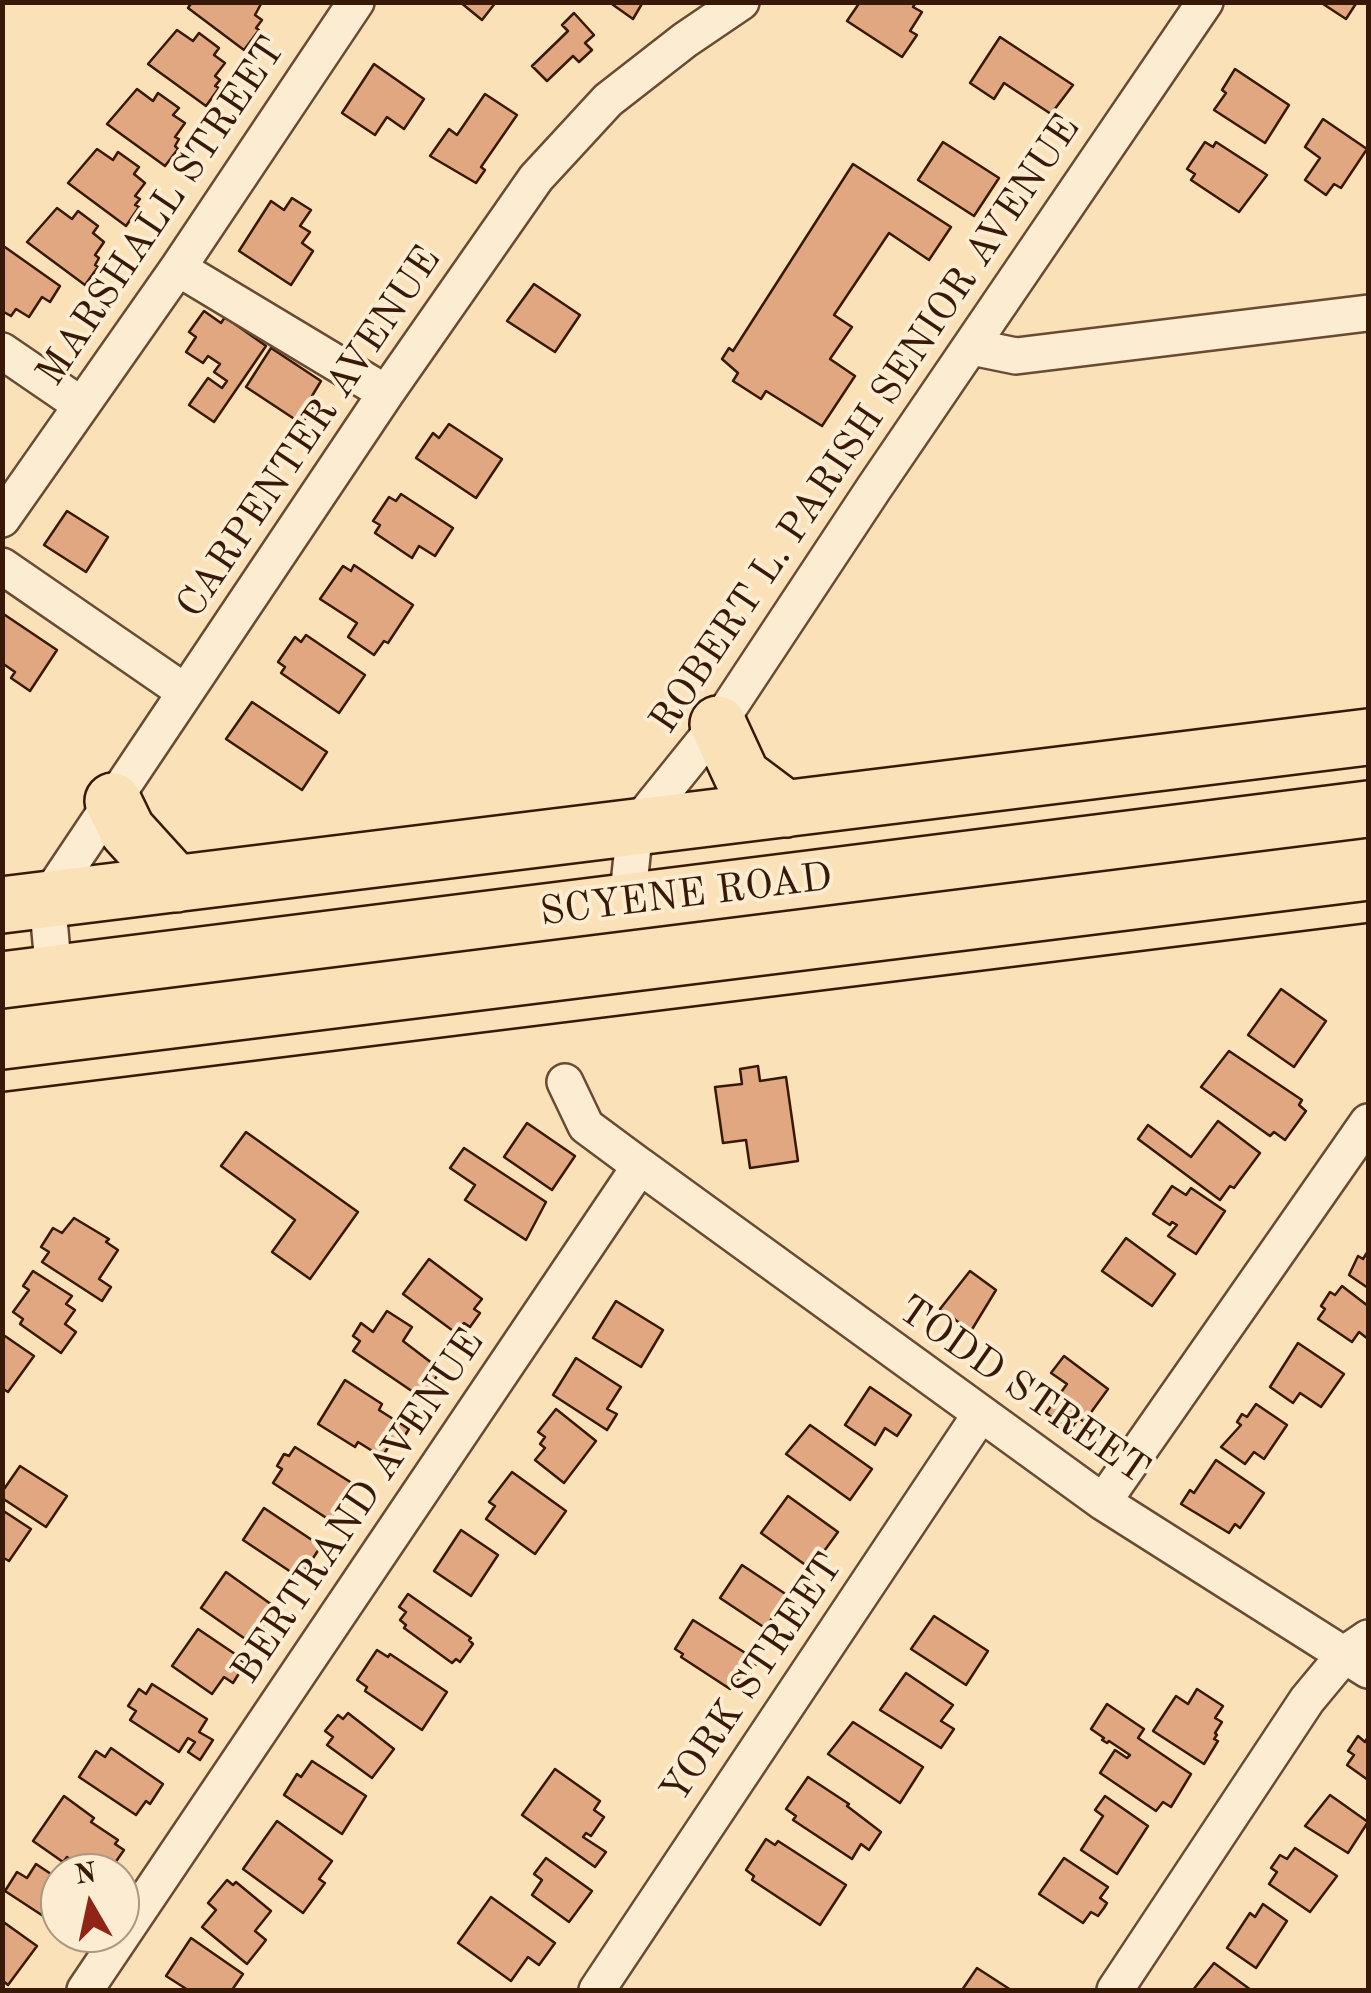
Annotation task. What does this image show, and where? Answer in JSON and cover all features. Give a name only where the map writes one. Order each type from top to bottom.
[{"type":"main road","points":[[718,724],[742,776],[786,809]]},
{"type":"main road","name":"SCYENE ROAD","points":[[25,902],[1368,736]]},
{"type":"main road","points":[[113,801],[128,830],[176,884]]},
{"type":"main road","name":"SCYENE ROAD","points":[[28,978],[1368,809]]},
{"type":"street","name":"MARSHALL STREET","points":[[2,519],[178,268],[356,2]]},
{"type":"street","name":"CARPENTER AVENUE","points":[[25,902],[113,801],[386,393],[548,165],[608,100],[742,2]]},
{"type":"street","name":"ROBERT L. PARISH SENIOR AVENUE","points":[[635,826],[718,724],[1205,2]]},
{"type":"street","points":[[178,268],[386,393]]},
{"type":"street","points":[[972,348],[1016,356],[1368,314]]},
{"type":"street","points":[[2,351],[82,406]]},
{"type":"street","points":[[2,566],[185,692]]},
{"type":"street","points":[[627,904],[635,826]]},
{"type":"street","points":[[25,902],[28,978]]},
{"type":"street","points":[[565,1082],[586,1126],[640,1166]]},
{"type":"street","points":[[1102,1502],[1368,1122]]},
{"type":"street","name":"TODD STREET","points":[[640,1166],[1102,1502],[1361,1654]]},
{"type":"street","name":"BERTRAND AVENUE","points":[[85,1990],[640,1166]]},
{"type":"street","name":"YORK STREET","points":[[596,1990],[980,1415]]},
{"type":"street","points":[[1115,1990],[1306,1700],[1361,1654]]},
{"type":"building","points":[[192,2],[262,2],[255,15],[262,20],[256,28],[259,30],[244,50],[188,8]]},
{"type":"building","points":[[460,2],[496,2],[482,20]]},
{"type":"building","points":[[609,2],[643,2],[633,19]]},
{"type":"building","points":[[860,2],[916,2],[913,7],[922,12],[910,31],[917,35],[902,57],[847,21]]},
{"type":"building","points":[[1320,2],[1357,2],[1346,19]]},
{"type":"building","points":[[574,13],[594,35],[585,43],[592,50],[579,62],[573,56],[547,81],[532,66],[568,31],[562,25]]},
{"type":"building","points":[[177,30],[193,41],[199,33],[219,48],[214,55],[225,63],[215,76],[220,80],[215,86],[219,88],[206,106],[148,64]]},
{"type":"building","points":[[1000,37],[1073,85],[1051,114],[1004,83],[994,99],[970,83]]},
{"type":"building","points":[[374,64],[424,99],[404,129],[387,117],[375,135],[342,113]]},
{"type":"building","points":[[1235,69],[1289,105],[1265,143],[1214,110]]},
{"type":"building","points":[[137,89],[153,101],[158,93],[179,108],[173,115],[185,123],[175,137],[179,139],[175,146],[178,149],[165,166],[107,124]]},
{"type":"building","points":[[485,94],[517,115],[481,167],[485,170],[476,183],[430,156],[449,129],[457,135]]},
{"type":"building","points":[[1323,119],[1367,149],[1341,188],[1334,184],[1326,195],[1305,180],[1320,158],[1305,147]]},
{"type":"building","points":[[943,142],[999,178],[974,216],[918,180]]},
{"type":"building","points":[[1205,142],[1213,147],[1216,142],[1267,175],[1239,212],[1191,180],[1195,174],[1187,169]]},
{"type":"building","points":[[97,149],[113,160],[118,152],[139,167],[134,174],[145,183],[135,196],[140,199],[135,205],[139,207],[126,226],[68,183]]},
{"type":"building","points":[[853,164],[951,227],[929,260],[889,233],[834,315],[852,327],[830,359],[855,376],[822,426],[766,391],[761,399],[733,381],[738,373],[722,359],[729,348],[733,351]]},
{"type":"building","points":[[292,198],[311,210],[300,226],[310,232],[302,243],[313,251],[291,285],[239,251],[271,201],[284,210]]},
{"type":"building","points":[[57,208],[72,219],[78,211],[98,226],[93,233],[104,242],[95,255],[99,258],[95,265],[98,267],[85,285],[27,242]]},
{"type":"building","points":[[2,245],[60,286],[50,302],[42,297],[29,317],[16,309],[11,316],[2,311]]},
{"type":"building","points":[[534,284],[580,315],[555,352],[507,321]]},
{"type":"building","points":[[204,311],[221,323],[225,317],[266,346],[214,422],[189,405],[208,378],[222,388],[227,381],[214,372],[220,364],[208,356],[203,363],[186,352],[196,337],[189,332]]},
{"type":"building","points":[[271,348],[321,381],[312,396],[318,399],[302,424],[246,387]]},
{"type":"building","points":[[449,424],[502,459],[476,498],[416,458],[433,433],[439,438]]},
{"type":"building","points":[[401,494],[453,528],[435,556],[419,546],[412,558],[375,533],[380,525],[373,521],[389,497],[396,501]]},
{"type":"building","points":[[67,511],[108,537],[86,572],[44,545]]},
{"type":"building","points":[[354,565],[413,605],[388,643],[384,641],[374,655],[348,637],[357,623],[320,599],[343,566],[351,571]]},
{"type":"building","points":[[2,613],[57,650],[30,691],[11,678],[15,672],[2,663]]},
{"type":"building","points":[[306,635],[365,675],[339,713],[281,673],[285,667],[278,662],[295,637],[301,642]]},
{"type":"building","points":[[252,702],[327,752],[302,790],[226,739]]},
{"type":"building","points":[[1281,989],[1326,1021],[1294,1067],[1248,1035]]},
{"type":"building","points":[[1229,1051],[1302,1100],[1299,1105],[1306,1111],[1285,1140],[1274,1132],[1270,1136],[1201,1087]]},
{"type":"building","points":[[758,1066],[760,1081],[786,1077],[798,1161],[750,1168],[746,1140],[723,1143],[715,1087],[742,1084],[740,1069]]},
{"type":"building","points":[[1218,1121],[1260,1153],[1220,1200],[1138,1139],[1148,1125],[1191,1157]]},
{"type":"building","points":[[527,1123],[575,1156],[552,1190],[504,1157]]},
{"type":"building","points":[[246,1132],[358,1212],[310,1279],[272,1252],[295,1220],[221,1166]]},
{"type":"building","points":[[464,1148],[546,1202],[526,1240],[465,1200],[475,1185],[450,1168]]},
{"type":"building","points":[[1172,1186],[1186,1195],[1191,1188],[1225,1211],[1196,1254],[1168,1236],[1177,1225],[1153,1214]]},
{"type":"building","points":[[74,1218],[109,1239],[106,1242],[118,1250],[99,1279],[111,1287],[102,1301],[42,1262],[49,1252],[41,1247],[53,1228],[62,1233]]},
{"type":"building","points":[[1126,1238],[1175,1274],[1152,1306],[1102,1271]]},
{"type":"building","points":[[1368,1251],[1368,1288],[1349,1275],[1358,1256],[1363,1259]]},
{"type":"building","points":[[429,1259],[482,1299],[474,1309],[480,1313],[470,1327],[464,1323],[456,1333],[403,1294]]},
{"type":"building","points":[[33,1271],[72,1296],[66,1304],[75,1310],[65,1324],[76,1332],[61,1353],[20,1324],[23,1319],[13,1312],[29,1290],[23,1286]]},
{"type":"building","points":[[970,1271],[996,1290],[971,1331],[940,1309]]},
{"type":"building","points":[[1342,1286],[1368,1306],[1368,1339],[1359,1332],[1352,1342],[1318,1319],[1330,1292],[1335,1295]]},
{"type":"building","points":[[616,1301],[663,1330],[641,1367],[593,1338]]},
{"type":"building","points":[[387,1311],[412,1327],[403,1341],[441,1370],[422,1398],[353,1351],[360,1341],[353,1336],[361,1323],[373,1332]]},
{"type":"building","points":[[2,1334],[34,1356],[8,1392],[2,1388]]},
{"type":"building","points":[[1298,1343],[1344,1374],[1321,1407],[1300,1393],[1293,1403],[1270,1387]]},
{"type":"building","points":[[1064,1356],[1108,1389],[1084,1422],[1079,1418],[1070,1430],[1046,1413],[1067,1384],[1051,1373]]},
{"type":"building","points":[[576,1358],[621,1387],[607,1409],[617,1414],[607,1430],[553,1395]]},
{"type":"building","points":[[345,1380],[382,1404],[379,1410],[409,1429],[399,1445],[392,1441],[382,1457],[358,1442],[355,1447],[318,1424]]},
{"type":"building","points":[[870,1387],[911,1415],[897,1436],[885,1428],[875,1445],[845,1425]]},
{"type":"building","points":[[1256,1404],[1287,1425],[1264,1459],[1254,1452],[1245,1464],[1221,1447],[1241,1425],[1237,1422],[1242,1414],[1247,1417]]},
{"type":"building","points":[[556,1409],[596,1441],[564,1483],[535,1460],[545,1448],[540,1444],[545,1437],[538,1432]]},
{"type":"building","points":[[810,1425],[872,1469],[850,1500],[786,1454]]},
{"type":"building","points":[[295,1447],[355,1485],[331,1521],[273,1483],[282,1469],[277,1466],[284,1454],[289,1456]]},
{"type":"building","points":[[1216,1460],[1264,1493],[1240,1528],[1235,1524],[1229,1533],[1181,1504],[1190,1490],[1194,1493]]},
{"type":"building","points":[[20,1466],[67,1496],[46,1527],[2,1498]]},
{"type":"building","points":[[512,1472],[566,1511],[535,1554],[486,1519],[495,1506],[489,1502]]},
{"type":"building","points":[[788,1496],[838,1532],[811,1569],[761,1533]]},
{"type":"building","points":[[264,1508],[321,1546],[300,1578],[243,1540]]},
{"type":"building","points":[[2,1510],[31,1529],[9,1561],[2,1557]]},
{"type":"building","points":[[461,1530],[498,1555],[471,1596],[434,1571]]},
{"type":"building","points":[[742,1565],[796,1601],[786,1615],[778,1610],[765,1628],[720,1598]]},
{"type":"building","points":[[226,1572],[275,1607],[251,1643],[201,1608]]},
{"type":"building","points":[[408,1594],[471,1638],[473,1644],[460,1662],[456,1659],[452,1663],[404,1628],[406,1625],[400,1620],[406,1612],[399,1607]]},
{"type":"building","points":[[934,1616],[988,1651],[966,1685],[911,1649]]},
{"type":"building","points":[[693,1620],[758,1661],[744,1683],[737,1679],[730,1689],[681,1657],[683,1654],[675,1649]]},
{"type":"building","points":[[198,1629],[245,1664],[233,1683],[224,1677],[212,1694],[172,1666]]},
{"type":"building","points":[[377,1650],[388,1657],[390,1654],[447,1692],[422,1730],[365,1691],[367,1687],[357,1680]]},
{"type":"building","points":[[906,1673],[953,1705],[941,1721],[954,1729],[941,1748],[880,1710]]},
{"type":"building","points":[[152,1684],[207,1719],[199,1732],[213,1740],[200,1760],[188,1752],[195,1742],[188,1738],[179,1752],[130,1720],[136,1711],[128,1706],[139,1689],[146,1694]]},
{"type":"building","points":[[1197,1689],[1223,1706],[1215,1718],[1222,1722],[1215,1733],[1214,1739],[1218,1741],[1204,1764],[1153,1731],[1176,1696],[1188,1704]]},
{"type":"building","points":[[1107,1704],[1144,1729],[1138,1738],[1191,1774],[1171,1807],[1163,1802],[1156,1811],[1100,1773],[1115,1750],[1127,1758],[1130,1755],[1102,1740],[1091,1729]]},
{"type":"building","points":[[348,1713],[394,1749],[372,1778],[327,1745],[333,1737],[325,1731],[338,1715],[343,1719]]},
{"type":"building","points":[[853,1722],[923,1767],[900,1803],[828,1754]]},
{"type":"building","points":[[1358,1736],[1365,1742],[1368,1737],[1368,1780],[1347,1765],[1354,1755],[1348,1751]]},
{"type":"building","points":[[111,1748],[163,1784],[150,1804],[146,1801],[136,1815],[79,1777],[96,1751],[105,1757]]},
{"type":"building","points":[[312,1761],[366,1796],[342,1834],[284,1795],[297,1774],[301,1777]]},
{"type":"building","points":[[555,1769],[600,1801],[594,1810],[604,1817],[591,1836],[586,1833],[583,1837],[606,1852],[595,1867],[522,1815]]},
{"type":"building","points":[[808,1777],[849,1804],[881,1832],[869,1850],[861,1844],[852,1859],[793,1820],[796,1816],[786,1809]]},
{"type":"building","points":[[1330,1795],[1368,1822],[1348,1853],[1305,1826]]},
{"type":"building","points":[[64,1796],[94,1818],[91,1822],[118,1840],[115,1844],[124,1850],[50,1853],[33,1841]]},
{"type":"building","points":[[1105,1796],[1148,1826],[1117,1874],[1081,1850],[1103,1816],[1095,1810]]},
{"type":"building","points":[[277,1821],[332,1861],[319,1879],[325,1883],[303,1913],[243,1869]]},
{"type":"building","points":[[766,1839],[775,1845],[778,1841],[846,1885],[820,1925],[752,1880],[754,1876],[746,1870]]},
{"type":"building","points":[[1295,1848],[1337,1876],[1310,1912],[1269,1884],[1277,1872],[1271,1868],[1280,1855],[1287,1859]]},
{"type":"building","points":[[546,1858],[592,1891],[569,1922],[532,1895],[542,1880],[534,1874]]},
{"type":"building","points":[[1064,1858],[1108,1887],[1100,1898],[1107,1903],[1104,1908],[1098,1916],[1091,1912],[1083,1923],[1039,1894]]},
{"type":"building","points":[[36,1864],[40,1867],[40,1914],[5,1891],[17,1872],[27,1878]]},
{"type":"building","points":[[227,1880],[233,1885],[236,1882],[271,1911],[255,1931],[266,1940],[247,1964],[202,1927],[216,1910],[208,1903]]},
{"type":"building","points":[[491,1897],[555,1943],[539,1965],[528,1957],[511,1981],[458,1943]]},
{"type":"building","points":[[1263,1904],[1287,1921],[1256,1968],[1227,1948],[1250,1913],[1255,1917]]},
{"type":"building","points":[[2,1921],[37,1946],[8,1985],[2,1980]]},
{"type":"building","points":[[191,1938],[243,1974],[232,1990],[188,1990],[166,1976]]},
{"type":"building","points":[[1214,1963],[1251,1990],[1193,1990]]},
{"type":"building","points":[[977,1968],[1011,1990],[962,1990]]},
{"type":"tram line","points":[[2,1070],[1368,901]]},
{"type":"tram line","points":[[2,1092],[1368,923]]}]
